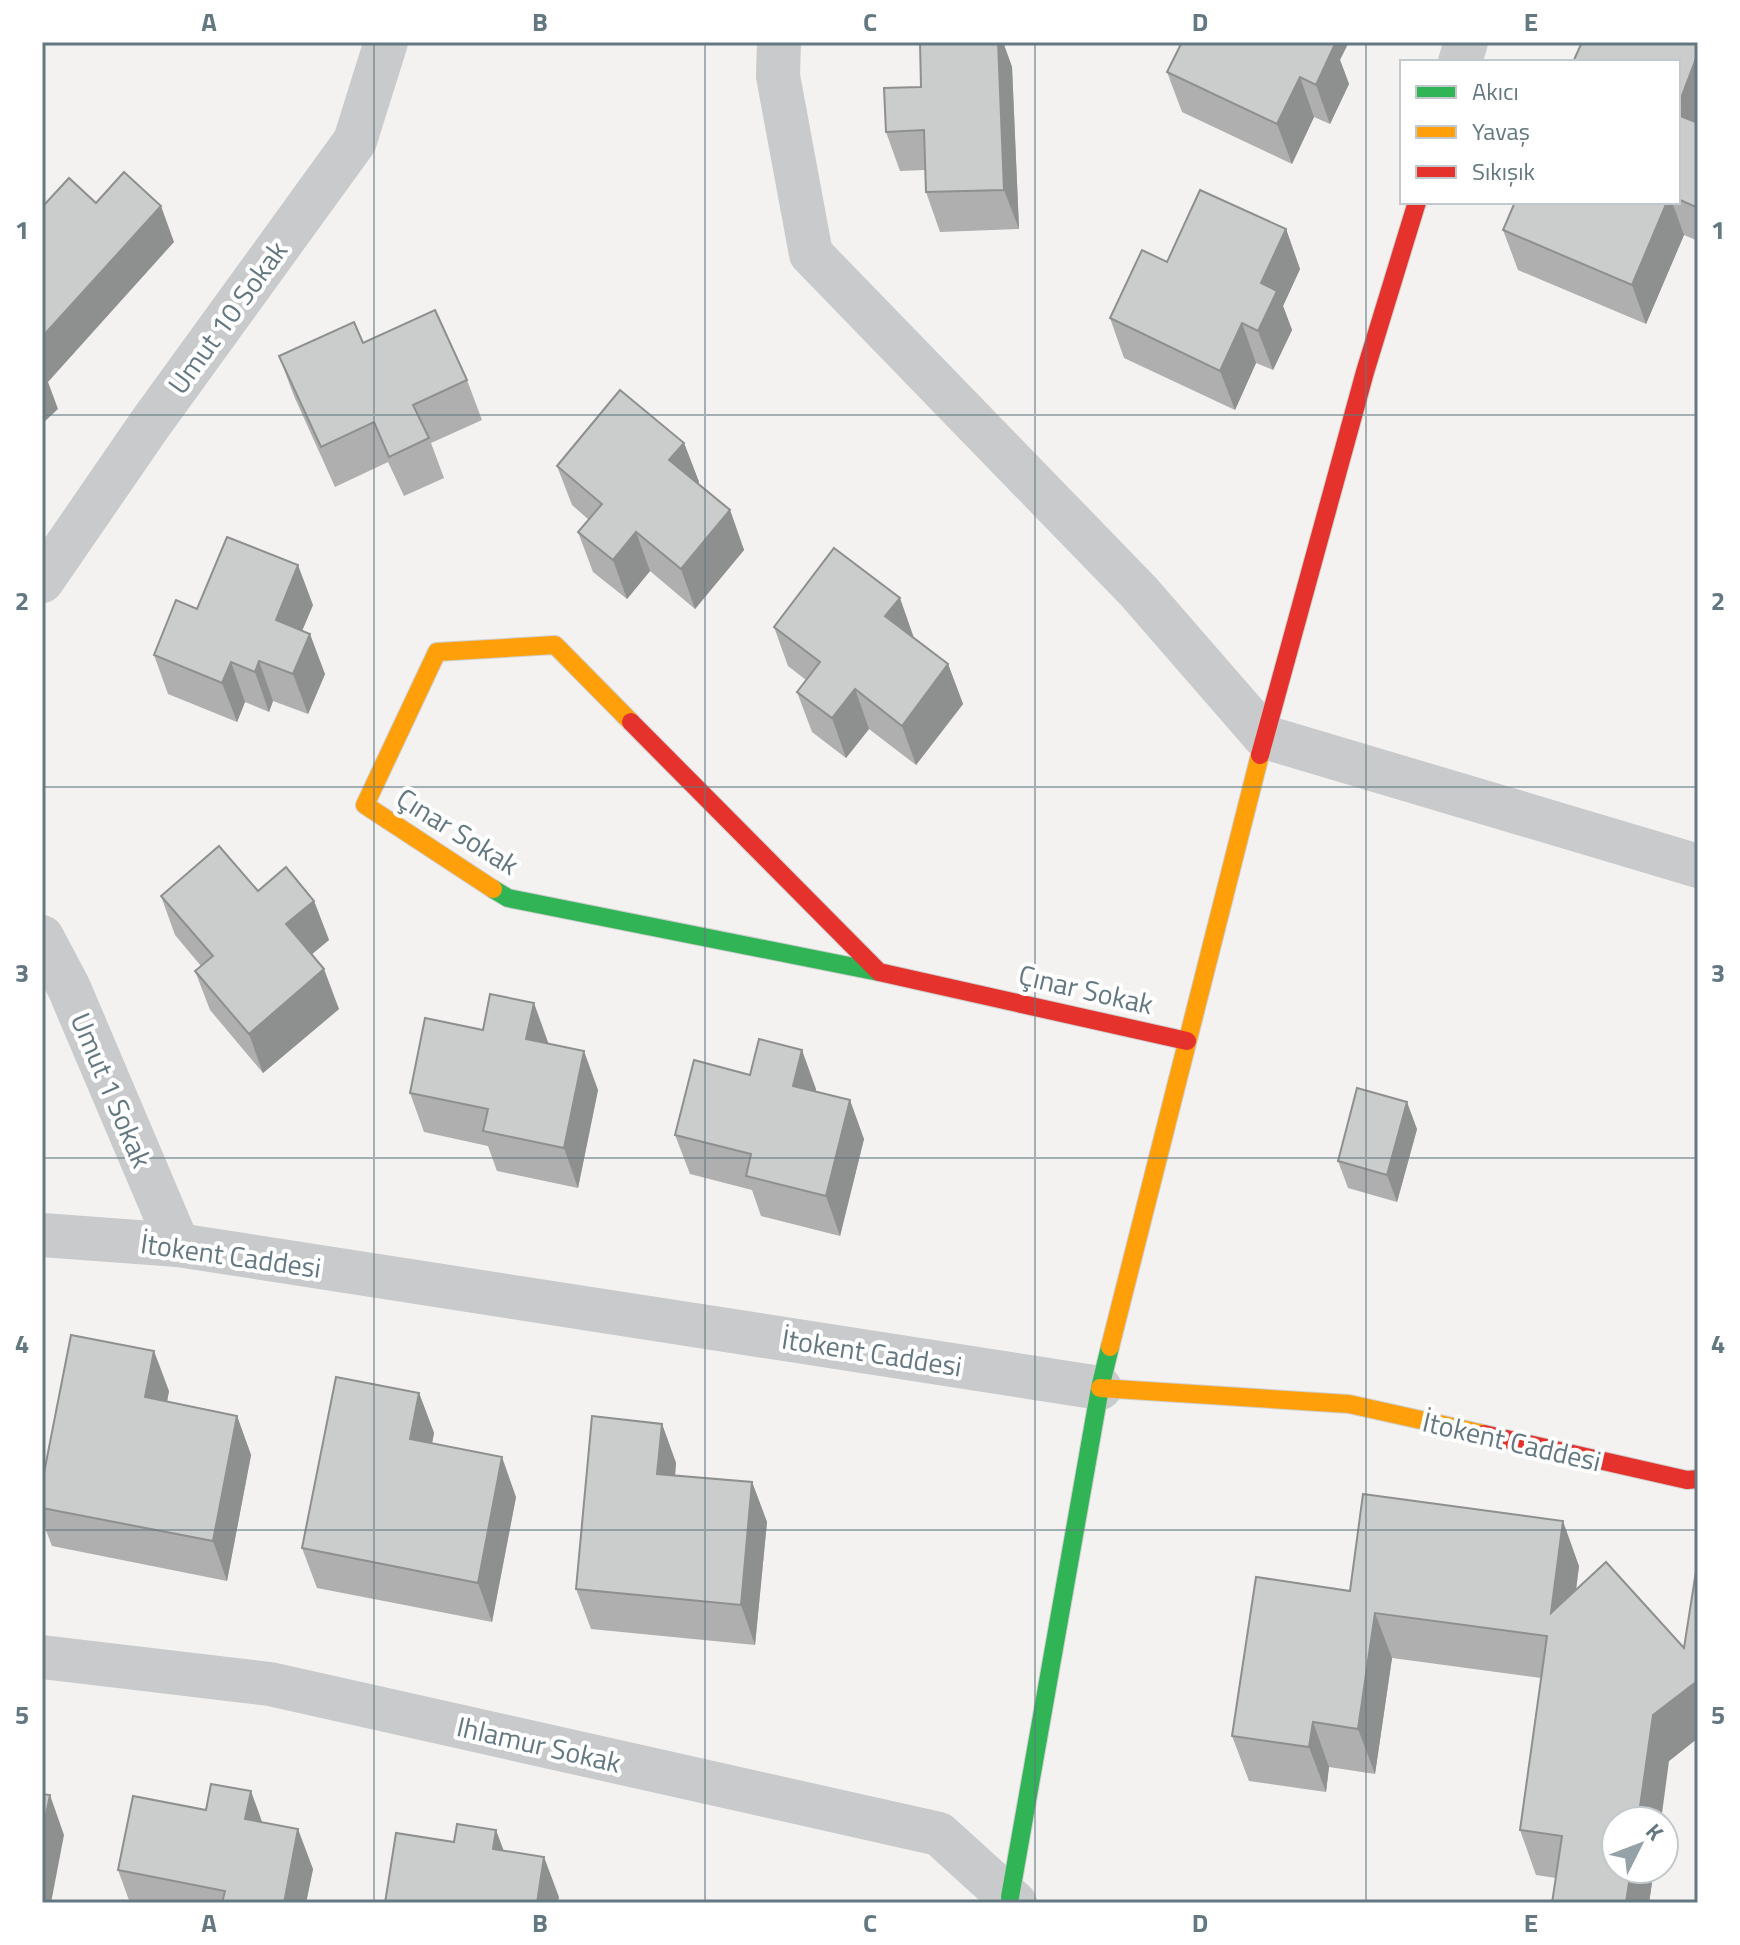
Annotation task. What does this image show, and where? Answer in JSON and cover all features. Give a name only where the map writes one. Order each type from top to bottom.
[{"type":"street","name":"Umut 10 Sokak","points":[[42,581],[150,424],[355,141],[386,42]]},
{"type":"street","points":[[779,42],[778,76],[811,254],[1139,592],[1265,737],[1698,866]]},
{"type":"street","points":[[1010,1901],[1100,1388],[1265,737],[1365,372],[1416,204]]},
{"type":"street","name":"Çınar Sokak","points":[[879,972],[555,645],[437,652],[365,805],[508,898],[879,972],[1187,1041]]},
{"type":"street","name":"Umut 1 Sokak","points":[[42,937],[69,988],[178,1245]]},
{"type":"street","name":"İtokent Caddesi","points":[[42,1235],[178,1245],[1100,1388],[1349,1404],[1687,1480],[1698,1479]]},
{"type":"street","name":"Ihlamur Sokak","points":[[42,1657],[270,1684],[939,1834],[1010,1901]]},
{"type":"building","points":[[920,42],[998,42],[1004,190],[926,192],[924,130],[886,132],[884,88],[921,87]]},
{"type":"building","points":[[1182,42],[1335,44],[1316,85],[1300,77],[1277,124],[1167,72]]},
{"type":"building","points":[[1582,42],[1698,42],[1698,53],[1680,101],[1680,60],[1574,60]]},
{"type":"building","points":[[1680,116],[1698,123],[1698,208],[1680,200]]},
{"type":"building","points":[[124,172],[161,206],[42,337],[42,201],[45,204],[69,178],[96,203]]},
{"type":"building","points":[[1200,190],[1286,229],[1261,283],[1277,291],[1258,331],[1242,323],[1220,371],[1110,318],[1142,250],[1167,262]]},
{"type":"building","points":[[1514,204],[1666,204],[1632,285],[1503,230]]},
{"type":"building","points":[[435,310],[467,380],[413,405],[429,438],[389,457],[374,422],[321,447],[279,356],[354,322],[363,343]]},
{"type":"building","points":[[620,390],[684,443],[669,460],[730,510],[681,569],[636,532],[613,560],[578,532],[602,504],[557,466]]},
{"type":"building","points":[[227,537],[298,565],[276,620],[310,634],[293,674],[259,661],[255,672],[231,662],[222,683],[154,655],[176,600],[197,609]]},
{"type":"building","points":[[834,548],[900,598],[885,616],[948,664],[902,726],[855,689],[832,718],[797,692],[820,662],[774,627]]},
{"type":"building","points":[[219,846],[258,891],[286,867],[314,901],[286,924],[324,969],[249,1034],[195,971],[213,956],[161,896]]},
{"type":"building","points":[[490,994],[534,1003],[526,1039],[584,1051],[564,1148],[483,1131],[488,1109],[410,1093],[425,1018],[483,1030]]},
{"type":"building","points":[[759,1039],[802,1050],[793,1086],[850,1100],[826,1196],[746,1176],[751,1154],[675,1135],[694,1060],[750,1075]]},
{"type":"building","points":[[1357,1088],[1407,1102],[1387,1175],[1338,1161]]},
{"type":"building","points":[[71,1335],[154,1351],[145,1397],[237,1416],[213,1541],[42,1508],[42,1483]]},
{"type":"building","points":[[336,1377],[419,1393],[410,1439],[502,1457],[478,1583],[302,1548]]},
{"type":"building","points":[[592,1416],[662,1424],[657,1474],[752,1482],[741,1605],[576,1589]]},
{"type":"building","points":[[1363,1494],[1563,1521],[1551,1613],[1606,1562],[1684,1648],[1698,1571],[1698,1682],[1653,1715],[1640,1805],[1600,1805],[1600,1885],[1629,1885],[1626,1903],[1552,1903],[1562,1836],[1520,1830],[1547,1636],[1375,1613],[1358,1729],[1313,1722],[1309,1747],[1232,1736],[1256,1577],[1350,1591]]},
{"type":"building","points":[[211,1784],[251,1791],[245,1819],[298,1829],[284,1903],[222,1903],[225,1891],[118,1870],[133,1796],[206,1810]]},
{"type":"building","points":[[42,1794],[50,1795],[42,1834]]},
{"type":"building","points":[[457,1824],[496,1830],[493,1849],[544,1857],[537,1903],[385,1903],[396,1833],[454,1842]]},
{"type":"traffic: fast","points":[[493,889],[508,898],[879,972]]},
{"type":"traffic: fast","points":[[1010,1897],[1100,1388],[1110,1347]]},
{"type":"traffic: slow","points":[[493,889],[365,805],[437,652],[555,645],[631,722]]},
{"type":"traffic: slow","points":[[1110,1347],[1260,755]]},
{"type":"traffic: slow","points":[[1100,1388],[1349,1404],[1484,1434]]},
{"type":"traffic: jam","points":[[1260,755],[1365,372],[1416,204]]},
{"type":"traffic: jam","points":[[631,722],[879,972],[1187,1041]]},
{"type":"traffic: jam","points":[[1484,1434],[1687,1480],[1698,1479]]}]
